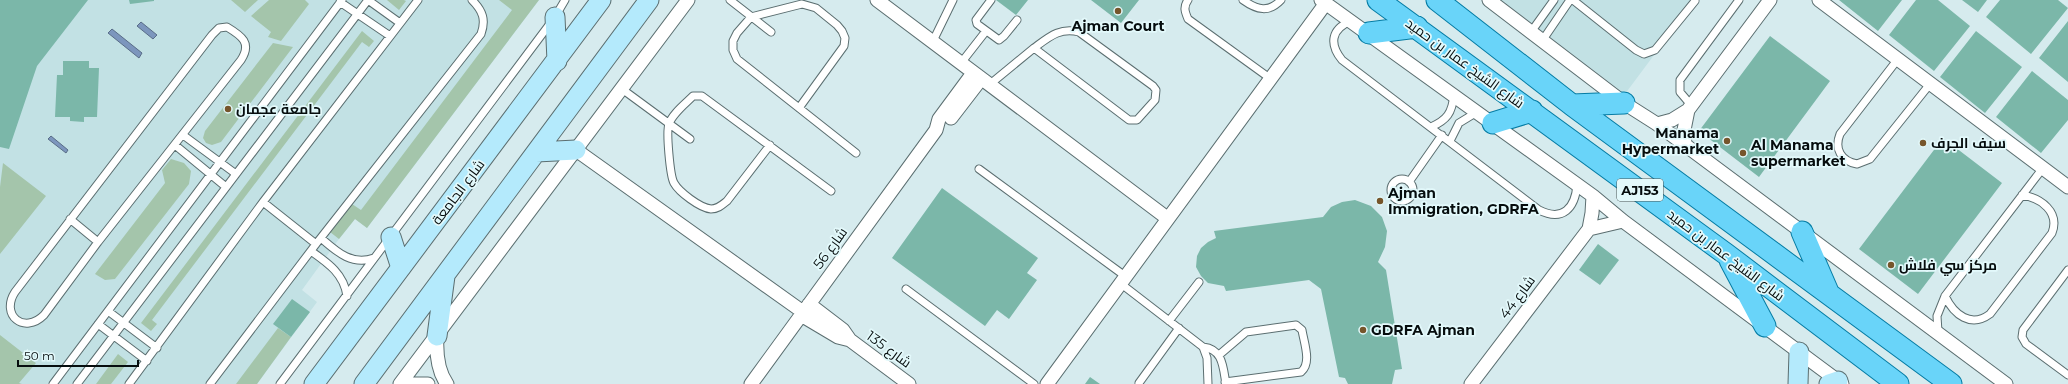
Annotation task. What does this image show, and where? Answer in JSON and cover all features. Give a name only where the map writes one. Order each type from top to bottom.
[{"type":"main road","name":"شارع الجامعة","points":[[314,383],[402,268],[601,0]]},
{"type":"main road","points":[[364,384],[649,0]]},
{"type":"main road","name":"شارع الشيخ عمار بن حميد","points":[[1378,0],[1726,254],[1898,384]]},
{"type":"main road","name":"شارع الشيخ عمار بن حميد","points":[[1437,0],[1572,105],[1828,292],[1950,384]]},
{"type":"main road","points":[[555,17],[557,61]]},
{"type":"main road","points":[[1369,33],[1417,27]]},
{"type":"main road","points":[[1572,105],[1624,104]]},
{"type":"main road","points":[[1485,118],[1532,111]]},
{"type":"main road","points":[[536,152],[576,150]]},
{"type":"main road","points":[[1802,232],[1828,292]]},
{"type":"main road","points":[[392,237],[402,268]]},
{"type":"main road","points":[[1726,254],[1765,326]]},
{"type":"main road","points":[[437,336],[446,274]]},
{"type":"main road","points":[[1798,384],[1799,352]]},
{"type":"street","points":[[400,384],[688,0]]},
{"type":"street","points":[[877,0],[1167,218]]},
{"type":"street","points":[[1489,0],[1624,104],[1657,124],[2006,384]]},
{"type":"street","points":[[1657,124],[1672,120],[1690,108],[1770,0]]},
{"type":"street","points":[[1819,0],[2068,186]]},
{"type":"street","points":[[1047,384],[1167,218],[1271,79],[1324,2],[1593,196],[1623,221],[1765,326],[1837,383]]},
{"type":"street","name":"شارع 56","points":[[751,384],[936,130],[948,122],[981,79]]},
{"type":"street","points":[[1685,145],[1684,130],[1690,108]]},
{"type":"street","name":"شارع 135","points":[[576,150],[804,310],[838,337],[850,340],[909,384]]},
{"type":"street","name":"شارع 44","points":[[1471,384],[1589,229],[1593,196]]},
{"type":"street","points":[[1589,229],[1623,221]]},
{"type":"street","points":[[437,336],[436,352],[439,368],[447,384]]},
{"type":"street","points":[[409,384],[428,384]]},
{"type":"lane","points":[[77,384],[368,0],[400,23]]},
{"type":"lane","points":[[129,384],[157,348],[263,202],[418,0]]},
{"type":"lane","points":[[210,384],[318,241],[481,34],[484,25],[483,15],[472,0]]},
{"type":"lane","points":[[280,384],[374,258],[392,237],[566,0]]},
{"type":"lane","points":[[730,0],[771,32]]},
{"type":"lane","points":[[933,41],[953,0]]},
{"type":"lane","points":[[990,0],[976,22],[986,31],[999,40],[1017,20]]},
{"type":"lane","points":[[1188,0],[1185,4],[1184,12],[1188,19],[1271,79]]},
{"type":"lane","points":[[1243,0],[1257,9],[1266,10],[1275,6],[1281,0]]},
{"type":"lane","points":[[1531,32],[1554,0]]},
{"type":"lane","points":[[1542,41],[1570,0]]},
{"type":"lane","points":[[1573,0],[1636,50],[1644,54],[1655,50],[1695,1]]},
{"type":"lane","points":[[1690,108],[1680,92],[1680,80],[1739,0]]},
{"type":"lane","points":[[53,384],[341,1],[390,36]]},
{"type":"lane","points":[[799,108],[844,46],[845,38],[842,31],[810,4],[802,4],[752,17],[733,41],[733,50],[737,59],[799,108],[856,153]]},
{"type":"lane","points":[[1351,21],[1342,25],[1335,33],[1333,43],[1336,52],[1342,60],[1548,214],[1557,215],[1566,211],[1572,205],[1577,185]]},
{"type":"lane","points":[[227,27],[241,36],[246,44],[246,53],[175,145],[37,322],[28,324],[20,322],[12,317],[9,308],[10,299],[212,35],[219,28],[227,27]]},
{"type":"lane","points":[[981,79],[1061,31],[1070,30],[1080,32],[1153,86],[1156,90],[1155,100],[1137,120],[1129,120],[1034,48]]},
{"type":"lane","points":[[961,63],[986,31]]},
{"type":"lane","points":[[1898,59],[1840,134],[1837,147],[1844,159],[1857,164],[1870,159],[1930,84]]},
{"type":"lane","points":[[622,89],[690,139]]},
{"type":"lane","points":[[770,145],[727,201],[720,207],[711,209],[681,192],[674,182],[670,170],[669,124],[689,100],[697,94],[702,96],[770,145],[831,191]]},
{"type":"lane","points":[[1431,127],[1447,118],[1452,108],[1454,95]]},
{"type":"lane","points":[[1450,141],[1459,124],[1485,118]]},
{"type":"lane","points":[[183,135],[236,174]]},
{"type":"lane","points":[[1409,182],[1442,135]]},
{"type":"lane","points":[[175,145],[226,187]]},
{"type":"lane","points":[[1938,334],[1937,316],[1945,296],[2043,168]]},
{"type":"lane","points":[[979,169],[1123,279],[1169,322],[1203,347],[1215,350],[1220,355],[1226,383],[1301,372],[1305,369],[1307,363],[1302,330],[1296,325],[1246,332],[1220,355]]},
{"type":"lane","points":[[1945,296],[1953,309],[1964,318],[1977,321],[1990,314],[2052,232],[2054,226],[2052,214],[2049,208],[2039,200],[2022,196]]},
{"type":"lane","points":[[263,202],[318,241],[345,257],[360,262],[374,258]]},
{"type":"lane","points":[[70,219],[98,242]]},
{"type":"lane","points":[[311,251],[340,276],[344,282],[347,296]]},
{"type":"lane","points":[[2068,270],[2024,330],[2022,337],[2026,344],[2068,375]]},
{"type":"lane","points":[[1169,322],[1199,282]]},
{"type":"lane","points":[[906,289],[1034,384]]},
{"type":"lane","points":[[108,311],[157,348]]},
{"type":"lane","points":[[98,324],[147,361]]},
{"type":"lane","points":[[1138,383],[1179,328]]},
{"type":"lane","points":[[1203,347],[1207,358],[1208,384]]},
{"type":"shaded area","name":"جامعة عجمان","points":[[0,0],[539,0],[367,228],[355,219],[339,239],[302,290],[317,302],[257,384],[0,384]]},
{"type":"shaded area","points":[[1501,0],[1695,0],[1625,94]]},
{"type":"green space","points":[[231,0],[258,0],[245,12]]},
{"type":"green space","points":[[269,0],[305,0],[309,4],[281,41],[268,37],[271,32],[251,16]]},
{"type":"green space","points":[[387,0],[404,0],[406,1],[399,10]]},
{"type":"green space","points":[[499,0],[539,0],[367,228],[355,219],[339,239],[330,232],[352,204],[361,210],[512,10]]},
{"type":"green space","points":[[362,31],[374,41],[369,47],[362,42],[152,320],[157,324],[151,331],[141,323]]},
{"type":"green space","points":[[273,43],[293,47],[221,142],[212,145],[206,143],[203,138],[205,131]]},
{"type":"green space","points":[[171,159],[184,163],[191,171],[189,184],[115,279],[105,280],[95,274],[165,183],[162,170]]},
{"type":"green space","points":[[3,163],[46,196],[0,254],[0,187]]},
{"type":"green space","points":[[278,328],[291,337],[257,384],[236,384]]},
{"type":"green space","points":[[0,335],[36,363],[19,383],[22,384],[0,384]]},
{"type":"green space","points":[[118,354],[128,362],[111,384],[96,384]]},
{"type":"water","points":[[141,22],[157,35],[153,39],[137,26]]},
{"type":"water","points":[[112,29],[142,53],[139,58],[108,33]]},
{"type":"water","points":[[51,136],[68,150],[66,153],[48,139]]},
{"type":"building","points":[[0,0],[88,0],[37,66],[9,149],[0,147]]},
{"type":"building","points":[[129,0],[154,0],[154,1],[130,4]]},
{"type":"building","points":[[996,0],[1028,0],[1016,15]]},
{"type":"building","name":"Ajman Court","points":[[1091,0],[1139,0],[1121,23]]},
{"type":"building","points":[[1839,0],[1902,0],[1878,31]]},
{"type":"building","points":[[1916,0],[1938,0],[1970,26],[1934,71],[1889,35]]},
{"type":"building","points":[[1962,0],[1987,0],[1978,12]]},
{"type":"building","points":[[2000,0],[2058,0],[2068,8],[2031,54],[1986,17]]},
{"type":"building","points":[[2068,21],[2068,82],[2039,58]]},
{"type":"building","points":[[1976,31],[2022,67],[1985,113],[1940,77]]},
{"type":"building","points":[[1770,36],[1830,81],[1759,177],[1699,131]]},
{"type":"building","points":[[63,61],[89,61],[89,68],[99,68],[97,117],[84,117],[84,122],[70,121],[70,117],[55,117],[57,75],[63,75]]},
{"type":"building","points":[[2032,71],[2068,100],[2068,120],[2041,153],[1996,117]]},
{"type":"building","points":[[1943,138],[2002,183],[1918,294],[1859,249]]},
{"type":"building","points":[[942,188],[1038,258],[1027,273],[1037,280],[1009,319],[997,310],[985,326],[892,258]]},
{"type":"building","name":"GDRFA Ajman","points":[[1355,200],[1371,206],[1382,217],[1387,231],[1385,247],[1378,262],[1386,270],[1402,369],[1395,370],[1392,384],[1348,384],[1345,378],[1339,377],[1321,289],[1309,280],[1226,291],[1224,286],[1208,283],[1201,276],[1196,267],[1197,256],[1201,248],[1216,238],[1214,231],[1323,217],[1331,207],[1342,202]]},
{"type":"building","points":[[1598,244],[1619,260],[1600,285],[1579,270]]},
{"type":"building","points":[[292,299],[310,312],[291,337],[273,324]]},
{"type":"building","points":[[1090,377],[1100,384],[1085,384]]},
{"type":"place","name":"Ajman Court","points":[[1118,11]]},
{"type":"place","name":"جامعة عجمان","points":[[228,109]]},
{"type":"place","name":"Manama Hypermarket","points":[[1727,141]]},
{"type":"place","name":"سيف الجرف","points":[[1923,143]]},
{"type":"place","name":"Al Manama supermarket","points":[[1743,153]]},
{"type":"place","name":"Ajman Immigration, GDRFA","points":[[1380,201]]},
{"type":"place","name":"مركز سي فلاش","points":[[1891,265]]},
{"type":"place","name":"GDRFA Ajman","points":[[1363,330]]}]
